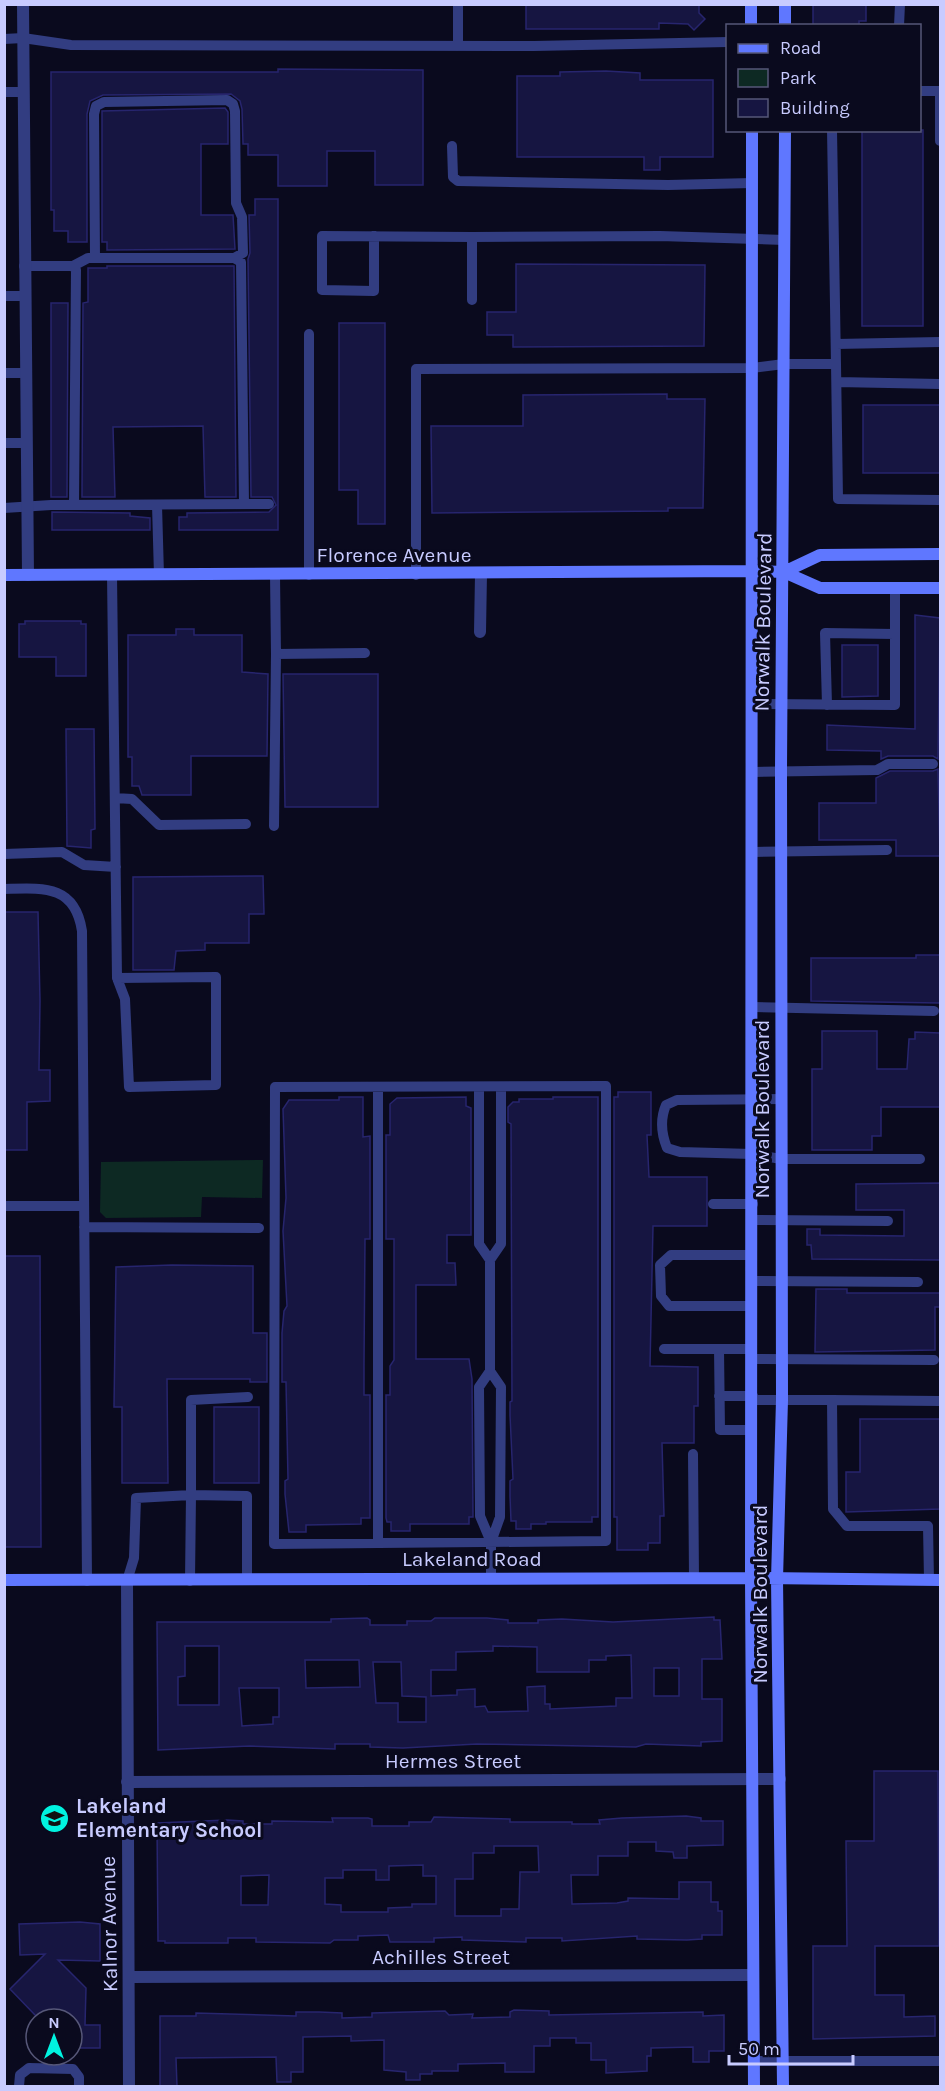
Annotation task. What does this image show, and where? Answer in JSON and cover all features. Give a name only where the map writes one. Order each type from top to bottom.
[{"type":"main road","points":[[751,4],[752,24]]},
{"type":"main road","points":[[785,4],[785,24]]},
{"type":"main road","name":"Norwalk Boulevard","points":[[752,132],[753,2086]]},
{"type":"main road","name":"Norwalk Boulevard","points":[[783,2086],[777,1579],[782,1400],[781,771],[785,132]]},
{"type":"main road","name":"Florence Avenue","points":[[784,572],[820,555],[940,554]]},
{"type":"main road","name":"Florence Avenue","points":[[4,575],[416,575],[753,571],[784,572],[820,588],[940,588]]},
{"type":"main road","name":"Lakeland Road","points":[[4,1580],[491,1578],[935,1580]]},
{"type":"street","points":[[23,5],[28,575]]},
{"type":"street","points":[[480,632],[481,574]]},
{"type":"street","name":"Kalnor Avenue","points":[[127,1581],[129,2086]]},
{"type":"street","name":"Hermes Street","points":[[127,1782],[780,1779]]},
{"type":"street","name":"Achilles Street","points":[[129,1977],[752,1975]]},
{"type":"lane","points":[[458,4],[458,46]]},
{"type":"lane","points":[[899,24],[900,4]]},
{"type":"lane","points":[[4,39],[23,38],[71,45],[458,46],[726,42]]},
{"type":"lane","points":[[921,91],[940,91],[940,141]]},
{"type":"lane","points":[[4,92],[24,92]]},
{"type":"lane","points":[[24,266],[73,266],[88,258],[95,258],[234,258],[243,253],[243,217],[236,203],[233,104],[227,100],[104,102],[96,106],[94,114],[95,258]]},
{"type":"lane","points":[[832,132],[838,499],[940,500]]},
{"type":"lane","points":[[452,146],[453,177],[459,181],[669,185],[752,183]]},
{"type":"lane","points":[[374,236],[374,291],[322,290],[322,236],[374,236],[472,237],[752,237],[785,240]]},
{"type":"lane","points":[[472,237],[472,300]]},
{"type":"lane","points":[[234,258],[241,262],[242,271],[244,504]]},
{"type":"lane","points":[[73,266],[75,270],[74,505]]},
{"type":"lane","points":[[4,296],[25,296]]},
{"type":"lane","points":[[309,334],[309,575]]},
{"type":"lane","points":[[836,344],[940,342]]},
{"type":"lane","points":[[416,575],[416,369],[752,368],[784,364],[836,364]]},
{"type":"lane","points":[[4,372],[25,373]]},
{"type":"lane","points":[[837,382],[940,384]]},
{"type":"lane","points":[[4,443],[26,443]]},
{"type":"lane","points":[[157,504],[159,575]]},
{"type":"lane","points":[[4,508],[74,505],[269,504]]},
{"type":"lane","points":[[112,575],[117,978],[124,999],[129,1087],[216,1086],[216,977],[117,978]]},
{"type":"lane","points":[[274,826],[275,575]]},
{"type":"lane","points":[[753,704],[895,705],[895,588]]},
{"type":"lane","points":[[827,705],[825,633],[895,633]]},
{"type":"lane","points":[[276,654],[365,653]]},
{"type":"lane","points":[[753,772],[877,770],[888,764],[933,764]]},
{"type":"lane","points":[[115,798],[132,799],[159,825],[246,824]]},
{"type":"lane","points":[[753,852],[887,850]]},
{"type":"lane","points":[[4,854],[62,852],[84,865],[116,867]]},
{"type":"lane","points":[[4,889],[45,888],[61,893],[74,905],[81,918],[87,1581]]},
{"type":"lane","points":[[753,1007],[934,1011]]},
{"type":"lane","points":[[606,1086],[606,1541],[274,1544],[275,1087],[378,1087],[606,1086]]},
{"type":"lane","points":[[378,1087],[378,1543]]},
{"type":"lane","points":[[479,1087],[479,1244],[490,1260],[490,1371],[479,1387],[480,1516],[491,1542]]},
{"type":"lane","points":[[490,1260],[501,1244],[501,1087]]},
{"type":"lane","points":[[781,1099],[676,1100],[666,1105],[662,1115],[663,1137],[667,1148],[680,1152],[752,1154],[781,1159],[920,1159]]},
{"type":"lane","points":[[713,1204],[753,1204]]},
{"type":"lane","points":[[4,1206],[84,1206]]},
{"type":"lane","points":[[753,1220],[888,1221]]},
{"type":"lane","points":[[84,1227],[259,1228]]},
{"type":"lane","points":[[752,1255],[672,1255],[660,1265],[661,1296],[669,1306],[752,1306]]},
{"type":"lane","points":[[752,1281],[781,1283],[918,1282]]},
{"type":"lane","points":[[664,1349],[719,1349],[782,1359],[934,1360]]},
{"type":"lane","points":[[719,1349],[720,1430],[752,1430]]},
{"type":"lane","points":[[490,1371],[501,1386],[500,1517],[491,1542],[491,1578]]},
{"type":"lane","points":[[719,1396],[782,1400],[940,1401]]},
{"type":"lane","points":[[190,1581],[191,1400],[248,1397]]},
{"type":"lane","points":[[832,1400],[833,1509],[847,1526],[928,1526],[935,1580]]},
{"type":"lane","points":[[693,1455],[694,1578]]},
{"type":"lane","points":[[127,1581],[134,1558],[136,1497],[191,1495],[247,1496],[247,1580]]},
{"type":"lane","points":[[753,2061],[940,2061]]},
{"type":"lane","points":[[19,2086],[20,2075],[29,2068],[73,2068],[79,2077],[79,2086]]},
{"type":"green space","points":[[263,1160],[262,1198],[202,1197],[201,1217],[106,1218],[100,1212],[101,1162]]},
{"type":"building","points":[[526,4],[699,4],[699,13],[705,19],[694,30],[688,24],[659,23],[659,29],[526,29]]},
{"type":"building","points":[[813,4],[866,4],[866,21],[859,21],[859,24],[813,24]]},
{"type":"building","points":[[278,69],[423,70],[423,185],[375,185],[375,151],[327,151],[327,186],[278,186],[278,155],[248,155],[248,144],[243,144],[240,101],[231,94],[103,95],[90,101],[87,114],[87,242],[68,242],[68,231],[54,231],[54,210],[51,210],[51,72],[278,72]]},
{"type":"building","points":[[560,72],[640,73],[640,80],[713,80],[713,157],[660,157],[660,170],[644,170],[644,157],[517,157],[517,76],[560,76]]},
{"type":"building","points":[[225,108],[228,112],[228,144],[201,144],[201,215],[233,215],[235,249],[107,250],[107,242],[102,242],[102,111]]},
{"type":"building","points":[[923,130],[923,326],[862,326],[862,132],[921,132]]},
{"type":"building","points":[[255,199],[278,199],[278,530],[179,530],[179,517],[187,517],[187,513],[269,512],[276,505],[272,497],[251,497],[248,259],[250,253],[249,215],[255,215]]},
{"type":"building","points":[[516,264],[705,265],[704,346],[513,347],[513,335],[487,335],[487,312],[516,312]]},
{"type":"building","points":[[107,266],[234,266],[236,497],[205,497],[203,426],[113,427],[115,497],[82,497],[83,303],[88,302],[88,268],[107,268]]},
{"type":"building","points":[[51,303],[68,303],[67,497],[51,497]]},
{"type":"building","points":[[339,323],[385,323],[385,524],[358,524],[358,490],[339,490]]},
{"type":"building","points":[[667,394],[667,399],[705,399],[703,508],[668,508],[668,511],[432,513],[431,426],[523,426],[523,395]]},
{"type":"building","points":[[863,405],[940,405],[940,473],[863,473]]},
{"type":"building","points":[[52,512],[130,513],[130,516],[150,518],[150,530],[52,530]]},
{"type":"building","points":[[915,615],[940,618],[938,759],[933,756],[888,756],[881,759],[881,751],[827,750],[827,725],[915,729]]},
{"type":"building","points":[[25,621],[81,621],[81,624],[86,624],[86,676],[56,676],[56,657],[19,657],[19,624],[25,624]]},
{"type":"building","points":[[176,629],[194,629],[194,635],[242,635],[242,672],[268,674],[267,756],[191,756],[191,795],[142,795],[139,786],[132,786],[132,757],[128,757],[128,635],[176,635]]},
{"type":"building","points":[[842,645],[878,645],[878,696],[842,697]]},
{"type":"building","points":[[283,674],[378,674],[378,807],[285,807]]},
{"type":"building","points":[[66,729],[94,729],[95,829],[91,830],[91,848],[67,846]]},
{"type":"building","points":[[938,769],[940,856],[896,856],[896,840],[819,840],[819,803],[876,803],[876,778],[890,771]]},
{"type":"building","points":[[263,876],[264,914],[249,914],[249,943],[205,943],[205,950],[176,951],[174,970],[133,970],[133,877]]},
{"type":"building","points":[[4,912],[38,912],[39,1070],[50,1070],[50,1101],[27,1102],[27,1150],[4,1150]]},
{"type":"building","points":[[916,955],[940,955],[940,1003],[811,1001],[811,958],[916,958]]},
{"type":"building","points":[[822,1031],[877,1031],[877,1069],[907,1069],[909,1039],[915,1039],[915,1032],[940,1033],[940,1107],[881,1107],[881,1136],[872,1136],[872,1150],[812,1150],[812,1069],[822,1069]]},
{"type":"building","points":[[618,1092],[651,1092],[651,1135],[647,1135],[649,1177],[707,1177],[707,1226],[653,1226],[650,1366],[698,1367],[698,1406],[694,1406],[694,1443],[662,1443],[664,1516],[660,1516],[660,1543],[648,1543],[648,1550],[617,1550],[617,1517],[614,1517],[614,1097],[618,1097]]},
{"type":"building","points":[[339,1097],[363,1097],[363,1137],[370,1136],[370,1239],[365,1239],[364,1395],[370,1395],[370,1518],[361,1518],[361,1524],[306,1525],[306,1532],[289,1532],[285,1494],[285,1481],[288,1479],[286,1382],[282,1382],[282,1333],[284,1311],[287,1306],[283,1231],[286,1198],[283,1109],[289,1100],[339,1100]]},
{"type":"building","points":[[466,1097],[466,1106],[471,1108],[471,1235],[447,1235],[447,1263],[455,1263],[456,1285],[416,1285],[416,1359],[469,1359],[472,1379],[473,1517],[469,1517],[469,1524],[410,1524],[410,1531],[391,1531],[391,1522],[387,1522],[386,1518],[386,1395],[390,1395],[390,1366],[394,1360],[394,1239],[386,1239],[386,1135],[390,1135],[390,1104],[397,1098]]},
{"type":"building","points":[[553,1097],[598,1097],[598,1517],[592,1517],[592,1522],[546,1522],[546,1524],[531,1524],[531,1529],[516,1529],[516,1521],[511,1521],[510,1496],[510,1481],[513,1479],[510,1415],[510,1402],[512,1401],[511,1124],[508,1122],[508,1107],[513,1102],[519,1102],[519,1099],[553,1099]]},
{"type":"building","points":[[940,1183],[940,1260],[812,1259],[811,1245],[807,1245],[807,1229],[820,1229],[820,1235],[904,1236],[904,1210],[856,1210],[856,1184]]},
{"type":"building","points":[[4,1256],[40,1256],[41,1547],[4,1547]]},
{"type":"building","points":[[253,1266],[253,1333],[267,1333],[267,1382],[250,1382],[250,1379],[167,1379],[168,1483],[122,1483],[122,1407],[114,1407],[116,1267]]},
{"type":"building","points":[[816,1289],[847,1289],[847,1293],[940,1293],[940,1307],[935,1307],[935,1350],[815,1352]]},
{"type":"building","points":[[214,1407],[259,1407],[259,1483],[214,1483]]},
{"type":"building","points":[[860,1419],[940,1419],[940,1509],[846,1512],[846,1472],[860,1472]]},
{"type":"building","points":[[714,1617],[714,1620],[720,1620],[722,1659],[702,1659],[702,1699],[722,1699],[722,1741],[701,1742],[701,1746],[477,1744],[403,1748],[370,1747],[370,1744],[335,1744],[335,1749],[250,1746],[158,1750],[157,1622],[331,1622],[331,1619],[367,1618],[370,1620],[370,1625],[407,1625],[407,1621],[431,1621],[435,1618],[487,1618],[508,1620],[508,1623],[538,1623],[538,1620],[562,1619],[613,1622]],"holes":[[[185,1646],[219,1646],[219,1705],[178,1705],[178,1677],[185,1676]],[[493,1646],[537,1647],[537,1672],[589,1672],[589,1660],[606,1660],[606,1656],[631,1655],[632,1698],[616,1698],[616,1706],[550,1709],[550,1704],[545,1704],[545,1686],[527,1687],[528,1711],[488,1712],[485,1706],[475,1707],[475,1689],[457,1690],[457,1695],[431,1696],[431,1670],[456,1670],[456,1652],[493,1651]],[[305,1660],[359,1660],[360,1687],[306,1688]],[[373,1662],[401,1662],[402,1696],[426,1697],[426,1722],[398,1722],[398,1703],[376,1703]],[[654,1668],[679,1668],[679,1696],[654,1696]],[[239,1688],[279,1688],[279,1717],[273,1717],[273,1724],[242,1726]]]},
{"type":"building","points":[[874,1771],[938,1771],[939,1946],[875,1946],[875,1995],[904,1995],[904,2017],[935,2016],[935,2036],[813,2039],[813,1946],[847,1946],[846,1841],[874,1841]]},
{"type":"building","points":[[686,1816],[701,1818],[701,1821],[723,1821],[723,1845],[687,1846],[687,1858],[674,1858],[673,1852],[656,1851],[656,1842],[628,1842],[628,1856],[598,1856],[598,1875],[571,1875],[572,1904],[617,1903],[628,1901],[628,1898],[679,1899],[679,1882],[711,1882],[711,1902],[718,1902],[718,1911],[722,1911],[722,1935],[702,1935],[702,1939],[687,1940],[637,1939],[637,1936],[562,1941],[562,1938],[526,1938],[526,1942],[462,1940],[462,1937],[434,1938],[434,1942],[390,1942],[388,1935],[358,1936],[358,1940],[334,1940],[330,1943],[256,1942],[256,1938],[228,1938],[228,1943],[158,1941],[157,1823],[227,1820],[243,1821],[243,1824],[272,1824],[272,1821],[333,1822],[332,1818],[368,1818],[372,1819],[372,1826],[409,1826],[409,1822],[431,1822],[434,1817],[600,1824],[599,1820]],"holes":[[[494,1846],[538,1846],[539,1872],[520,1872],[519,1909],[501,1909],[501,1916],[455,1916],[455,1879],[473,1879],[473,1853],[494,1853]],[[423,1865],[423,1876],[436,1876],[436,1904],[412,1904],[412,1907],[388,1908],[388,1912],[341,1912],[341,1905],[325,1904],[325,1878],[343,1878],[343,1870],[376,1870],[376,1880],[389,1880],[389,1866]],[[269,1875],[268,1905],[241,1905],[241,1876]]]},
{"type":"building","points":[[80,1922],[100,1924],[100,1961],[58,1960],[86,1988],[85,2025],[100,2025],[100,2048],[84,2048],[84,2007],[27,2007],[10,1989],[45,1954],[20,1955],[19,1924]]},
{"type":"building","points":[[514,2010],[549,2011],[549,2015],[703,2012],[703,2016],[724,2015],[724,2051],[709,2051],[709,2062],[693,2062],[693,2047],[651,2048],[651,2056],[647,2056],[647,2071],[606,2073],[606,2060],[591,2060],[591,2043],[576,2043],[576,2038],[550,2038],[550,2046],[534,2046],[534,2072],[505,2072],[505,2063],[458,2064],[458,2071],[432,2071],[432,2074],[420,2074],[420,2080],[406,2080],[406,2072],[384,2070],[384,2040],[351,2041],[351,2036],[303,2037],[303,2072],[291,2072],[291,2082],[277,2082],[276,2057],[176,2058],[177,2086],[160,2086],[160,2016],[196,2016],[196,2013],[296,2016],[296,2012],[319,2012],[342,2013],[342,2018],[372,2017],[372,2013],[445,2011],[449,2015],[473,2014],[472,2018],[510,2017],[510,2012]]},
{"type":"place","name":"Lakeland Elementary School","points":[[55,1818]]}]
